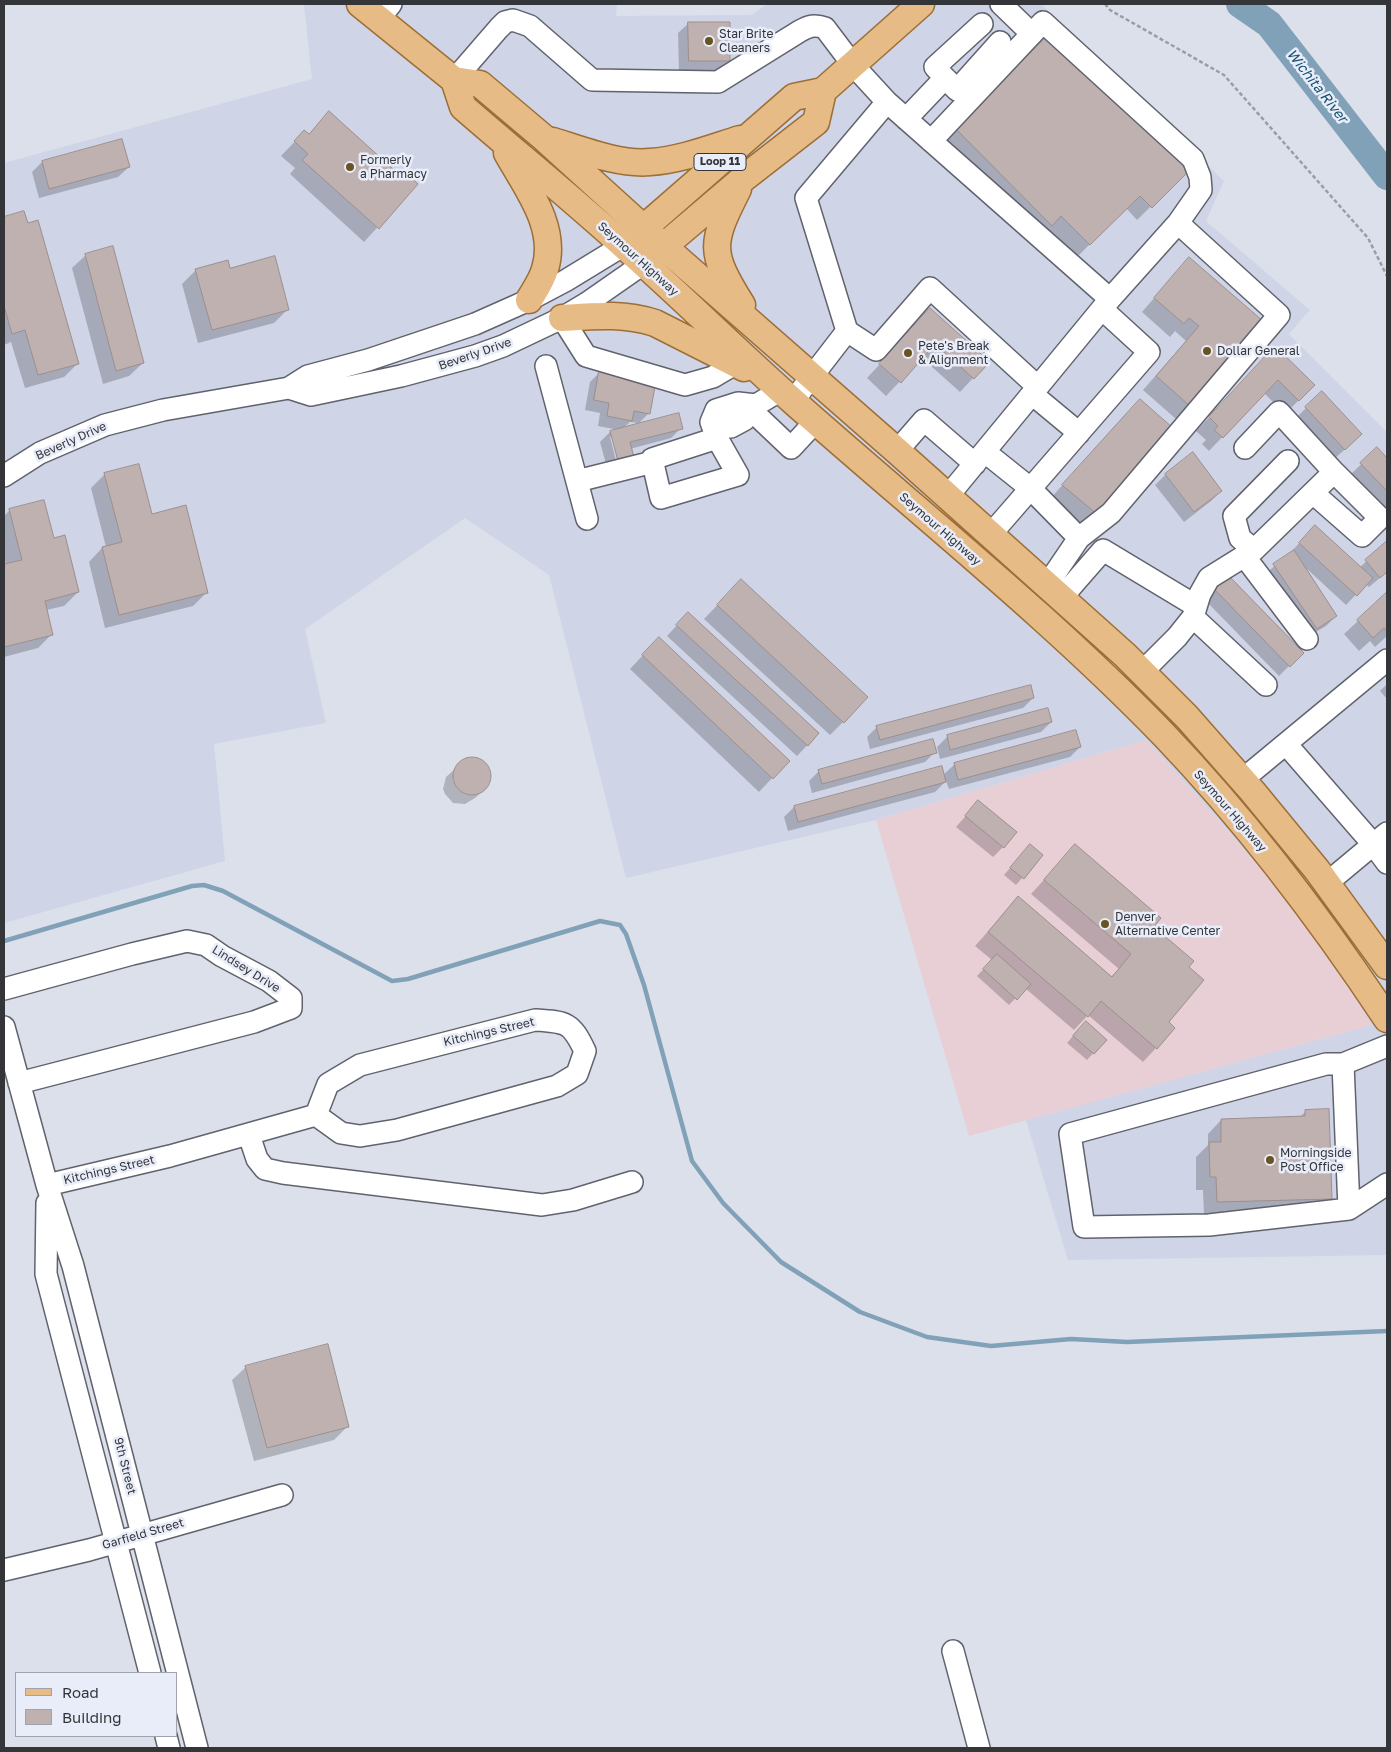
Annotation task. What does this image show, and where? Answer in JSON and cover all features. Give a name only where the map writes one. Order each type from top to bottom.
[{"type":"main road","name":"Loop 11","points":[[643,264],[653,237],[748,137],[794,97],[823,91],[921,4]]},
{"type":"main road","points":[[377,9],[454,80],[480,84],[544,138],[653,237],[1055,591],[1142,672],[1200,732],[1242,780],[1327,883],[1387,966]]},
{"type":"main road","name":"Seymour Highway","points":[[454,80],[463,107],[624,245],[782,391],[1002,584],[1100,673],[1178,751],[1238,818],[1293,885],[1387,1019]]},
{"type":"main road","name":"Loop 11","points":[[624,245],[653,237],[744,178],[816,122],[823,91]]},
{"type":"main road","points":[[544,138],[612,159],[648,163],[680,158],[748,137]]},
{"type":"main road","points":[[498,138],[535,202],[546,230],[548,254],[546,266],[529,300]]},
{"type":"main road","points":[[744,178],[721,221],[716,247],[725,278],[756,326]]},
{"type":"main road","points":[[562,318],[614,316],[642,319],[655,323],[735,364],[782,391]]},
{"type":"main road","points":[[1002,584],[1020,560]]},
{"type":"main road","points":[[1178,751],[1200,732]]},
{"type":"main road","points":[[1329,934],[1351,914]]},
{"type":"street","points":[[1001,4],[1032,34]]},
{"type":"street","points":[[454,80],[499,28],[505,22],[513,20],[530,26],[592,80],[718,82],[808,26],[818,25],[825,28],[853,65],[887,102],[1106,304],[1149,352],[991,534]]},
{"type":"street","points":[[931,141],[1043,22],[1193,159],[1200,177],[1201,190],[1178,223],[1106,304],[948,496]]},
{"type":"street","points":[[982,24],[935,67],[957,90],[1000,42]]},
{"type":"street","points":[[906,119],[945,78]]},
{"type":"street","points":[[887,102],[806,198],[847,331],[876,350],[930,288],[1079,433]]},
{"type":"street","points":[[1055,591],[1079,538],[1111,513],[1279,315],[1178,223]]},
{"type":"street","name":"Beverly Drive","points":[[4,476],[40,453],[120,420],[171,408],[289,388],[308,376],[368,360],[475,324],[529,300],[565,281],[624,245]]},
{"type":"street","name":"Beverly Drive","points":[[289,388],[311,395],[401,376],[486,352],[562,318],[643,264]]},
{"type":"street","points":[[562,318],[586,356],[685,385],[713,377],[735,364]]},
{"type":"street","points":[[475,324],[486,352]]},
{"type":"street","points":[[751,409],[812,376],[847,331]]},
{"type":"street","points":[[546,366],[587,519]]},
{"type":"street","points":[[718,432],[652,459],[661,498],[738,475],[718,432],[711,422],[716,410],[738,403],[751,409],[791,448],[816,421]]},
{"type":"street","points":[[1246,448],[1279,412],[1334,472],[1380,518],[1362,536],[1313,493]]},
{"type":"street","points":[[897,451],[924,420],[980,458],[1030,488],[1079,538]]},
{"type":"street","points":[[1288,461],[1234,516],[1240,538],[1307,639]]},
{"type":"street","points":[[577,481],[653,462]]},
{"type":"street","points":[[1142,672],[1177,637],[1194,611],[1200,594],[1209,578],[1250,553],[1334,472]]},
{"type":"street","points":[[1055,591],[1103,550],[1194,611],[1266,685]]},
{"type":"street","points":[[1242,780],[1387,660]]},
{"type":"street","points":[[1286,744],[1380,838],[1387,863]]},
{"type":"street","points":[[1327,883],[1380,838]]},
{"type":"street","name":"Lindsey Drive","points":[[4,989],[187,941],[206,945],[269,981],[291,998],[291,1008],[254,1022],[19,1083]]},
{"type":"street","name":"Kitchings Street","points":[[47,1185],[161,1158],[316,1116],[341,1133],[360,1136],[397,1130],[557,1086],[577,1074],[585,1051],[575,1030],[558,1021],[535,1020],[360,1065],[328,1084],[316,1116]]},
{"type":"street","name":"9th Street","points":[[4,1027],[47,1185],[73,1266],[178,1672]]},
{"type":"street","points":[[1387,1046],[1343,1064],[1326,1064],[1070,1134],[1084,1227],[1209,1225],[1349,1209],[1387,1184]]},
{"type":"street","points":[[1343,1064],[1349,1209]]},
{"type":"street","points":[[249,1134],[257,1159],[265,1169],[284,1173],[542,1205],[573,1200],[632,1182]]},
{"type":"street","name":"9th Street","points":[[47,1185],[46,1274],[150,1672]]},
{"type":"street","name":"Garfield Street","points":[[4,1570],[143,1535],[198,1518],[282,1496]]},
{"type":"street","points":[[954,1651],[980,1748]]},
{"type":"street","name":"9th Street","points":[[178,1673],[197,1748]]},
{"type":"path","points":[[1105,4],[1110,10],[1224,75],[1368,238],[1387,276]]},
{"type":"shaded area","points":[[304,4],[617,4],[616,16],[752,15],[767,4],[1041,4],[1224,181],[1206,221],[1310,310],[1289,334],[1387,432],[1387,1255],[1068,1260],[1026,1120],[1372,1025],[1355,997],[1285,897],[1146,740],[876,820],[626,878],[549,575],[465,518],[305,629],[326,723],[214,744],[225,861],[4,923],[4,163],[312,79]]},
{"type":"shaded area","name":"Denver Alternative Center","points":[[1146,740],[1285,897],[1355,997],[1372,1025],[969,1136],[876,820]]},
{"type":"building","name":"Star Brite Cleaners","points":[[688,22],[730,22],[730,61],[689,61]]},
{"type":"building","points":[[1052,32],[1189,171],[1152,208],[1140,196],[1090,245],[1061,216],[1052,226],[955,128]]},
{"type":"building","name":"Formerly a Pharmacy","points":[[329,111],[403,178],[407,174],[418,184],[379,229],[302,160],[308,154],[294,141],[304,130],[309,134]]},
{"type":"building","points":[[122,139],[130,167],[49,189],[42,161]]},
{"type":"building","points":[[24,211],[28,223],[38,220],[79,364],[38,375],[25,330],[12,334],[4,306],[4,217]]},
{"type":"building","points":[[113,246],[144,363],[116,371],[85,254]]},
{"type":"building","points":[[275,256],[289,310],[212,330],[195,269],[228,260],[230,268]]},
{"type":"building","name":"Dollar General","points":[[1189,257],[1263,321],[1190,406],[1156,376],[1199,326],[1189,318],[1184,324],[1154,298]]},
{"type":"building","name":"Pete's Break & Alignment","points":[[930,308],[990,362],[974,379],[935,344],[901,383],[879,364]]},
{"type":"building","points":[[1275,346],[1315,385],[1299,401],[1278,380],[1223,438],[1214,430],[1218,426],[1209,417]]},
{"type":"building","points":[[599,371],[656,381],[650,414],[634,411],[632,421],[607,416],[609,403],[594,400]]},
{"type":"building","points":[[1322,391],[1362,434],[1345,450],[1305,407]]},
{"type":"building","points":[[1140,399],[1173,428],[1098,515],[1062,485]]},
{"type":"building","points":[[679,413],[683,429],[630,442],[635,461],[619,465],[610,431]]},
{"type":"building","points":[[1377,447],[1387,458],[1387,491],[1360,463]]},
{"type":"building","points":[[1193,452],[1222,491],[1194,512],[1165,474]]},
{"type":"building","points":[[139,464],[152,514],[186,505],[208,593],[119,615],[102,547],[122,542],[104,473]]},
{"type":"building","points":[[44,500],[54,538],[65,535],[79,592],[45,601],[53,635],[4,647],[4,564],[22,560],[9,509]]},
{"type":"building","points":[[1315,525],[1373,578],[1357,596],[1299,543]]},
{"type":"building","points":[[1387,541],[1387,572],[1380,578],[1365,560]]},
{"type":"building","points":[[1294,550],[1337,616],[1317,629],[1273,564]]},
{"type":"building","points":[[1229,576],[1304,653],[1290,667],[1215,590]]},
{"type":"building","points":[[741,579],[868,697],[844,723],[717,605]]},
{"type":"building","points":[[1387,592],[1387,632],[1384,628],[1373,638],[1357,620]]},
{"type":"building","points":[[688,612],[819,733],[808,746],[676,625]]},
{"type":"building","points":[[659,637],[790,761],[773,779],[642,655]]},
{"type":"building","points":[[1031,685],[1034,698],[880,740],[876,726]]},
{"type":"building","points":[[1048,708],[1052,722],[950,750],[947,735]]},
{"type":"building","points":[[1076,730],[1081,747],[958,780],[954,763]]},
{"type":"building","points":[[933,739],[937,753],[822,784],[818,770]]},
{"type":"building","points":[[472,757],[486,762],[491,776],[486,790],[472,795],[458,790],[453,776],[458,762]]},
{"type":"building","points":[[942,766],[946,782],[798,822],[794,806]]},
{"type":"building","points":[[978,800],[1017,832],[1004,848],[965,816]]},
{"type":"building","points":[[1030,844],[1043,855],[1024,879],[1010,868]]},
{"type":"building","points":[[1075,844],[1161,918],[1154,927],[1194,961],[1189,967],[1204,980],[1169,1022],[1175,1028],[1157,1049],[1101,1001],[1088,1017],[988,932],[1018,896],[1112,977],[1131,954],[1044,880]]},
{"type":"building","points":[[997,954],[1031,984],[1017,1000],[983,969]]},
{"type":"building","points":[[1086,1021],[1107,1040],[1094,1054],[1073,1036]]},
{"type":"building","name":"Morningside Post Office","points":[[1329,1109],[1332,1199],[1217,1202],[1216,1177],[1210,1177],[1209,1142],[1221,1142],[1221,1119],[1305,1116],[1305,1110]]},
{"type":"building","points":[[328,1344],[349,1427],[267,1448],[245,1366]]},
{"type":"waterway","name":"Wichita River","points":[[1240,4],[1269,24],[1387,176]]},
{"type":"waterway","points":[[4,941],[192,886],[204,885],[223,891],[392,981],[408,979],[600,921],[620,925],[626,934],[644,985],[692,1161],[723,1203],[781,1262],[860,1312],[927,1337],[991,1346],[1071,1339],[1127,1342],[1387,1331]]},
{"type":"place","name":"Star Brite Cleaners","points":[[709,41]]},
{"type":"place","name":"Formerly a Pharmacy","points":[[350,167]]},
{"type":"place","name":"Dollar General","points":[[1207,351]]},
{"type":"place","name":"Pete's Break & Alignment","points":[[908,353]]},
{"type":"place","name":"Denver Alternative Center","points":[[1105,924]]},
{"type":"place","name":"Morningside Post Office","points":[[1270,1160]]}]
